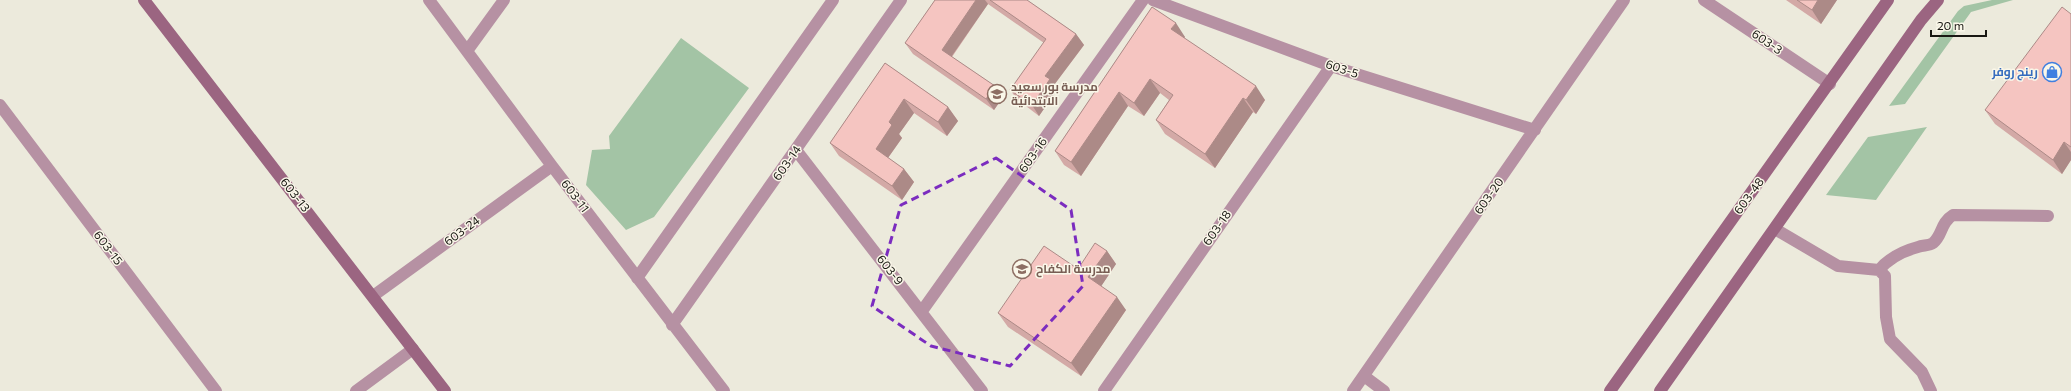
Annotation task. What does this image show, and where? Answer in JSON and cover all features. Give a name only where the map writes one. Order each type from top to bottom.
[{"type":"street","name":"603-13","points":[[144,0],[445,391]]},
{"type":"street","name":"603-11","points":[[429,0],[552,166],[672,325],[724,391]]},
{"type":"street","points":[[467,51],[504,0]]},
{"type":"street","points":[[637,278],[833,0]]},
{"type":"street","name":"603-14","points":[[672,325],[901,0]]},
{"type":"street","name":"603-16","points":[[922,311],[1143,0]]},
{"type":"street","name":"603-5","points":[[1153,0],[1331,66],[1535,130]]},
{"type":"street","name":"603-20","points":[[1353,391],[1624,0]]},
{"type":"street","name":"603-3","points":[[1704,0],[1830,84]]},
{"type":"street","name":"603-48","points":[[1610,391],[1830,84],[1888,0]]},
{"type":"street","points":[[1660,391],[1917,27],[1938,0]]},
{"type":"street","name":"603-18","points":[[1104,391],[1331,66]]},
{"type":"street","name":"603-15","points":[[0,104],[216,391]]},
{"type":"street","name":"603-9","points":[[796,150],[922,311],[982,391]]},
{"type":"street","name":"603-24","points":[[373,296],[552,166]]},
{"type":"street","points":[[1878,270],[1895,256],[1919,246],[1931,245],[1938,237],[1946,220],[1952,215],[2048,216]]},
{"type":"street","points":[[1775,229],[1838,266],[1878,270],[1885,276],[1886,317],[1890,339],[1922,372],[1931,391]]},
{"type":"street","points":[[356,391],[413,349]]},
{"type":"street","points":[[1364,376],[1384,391]]},
{"type":"highlighted area","points":[[996,158],[1071,210],[1083,286],[1010,366],[931,346],[872,306],[901,205]]},
{"type":"green space","points":[[1992,0],[2013,0],[1971,12],[1905,104],[1889,106],[1958,11],[1964,6]]},
{"type":"green space","points":[[681,38],[749,88],[654,217],[626,230],[586,185],[592,150],[610,149],[609,136]]},
{"type":"green space","points":[[1927,127],[1876,200],[1826,195],[1868,137]]},
{"type":"building","points":[[935,0],[976,0],[942,50],[995,86],[986,99],[905,43]]},
{"type":"building","points":[[990,0],[1027,0],[1076,34],[1045,76],[1050,79],[1032,105],[1010,90],[1046,39]]},
{"type":"building","points":[[1797,0],[1818,0],[1812,10]]},
{"type":"building","points":[[1152,7],[1176,23],[1171,29],[1256,86],[1246,100],[1243,98],[1205,154],[1156,120],[1173,95],[1150,79],[1134,103],[1119,92],[1071,162],[1055,151]]},
{"type":"building","name":"رينج روفر","points":[[2062,7],[2071,14],[2071,147],[2064,142],[2053,160],[1985,110]]},
{"type":"building","points":[[885,63],[948,107],[938,122],[904,99],[889,122],[892,125],[876,149],[904,169],[892,186],[830,143]]},
{"type":"building","points":[[1095,243],[1107,251],[1088,277],[1117,297],[1071,363],[998,313],[1044,246],[1078,269]]},
{"type":"place","name":"رينج روفر","points":[[2052,72]]},
{"type":"place","name":"مدرسة بور سعيد الابتدائية","points":[[997,94]]},
{"type":"place","name":"مدرسة الكفاح","points":[[1022,269]]}]
